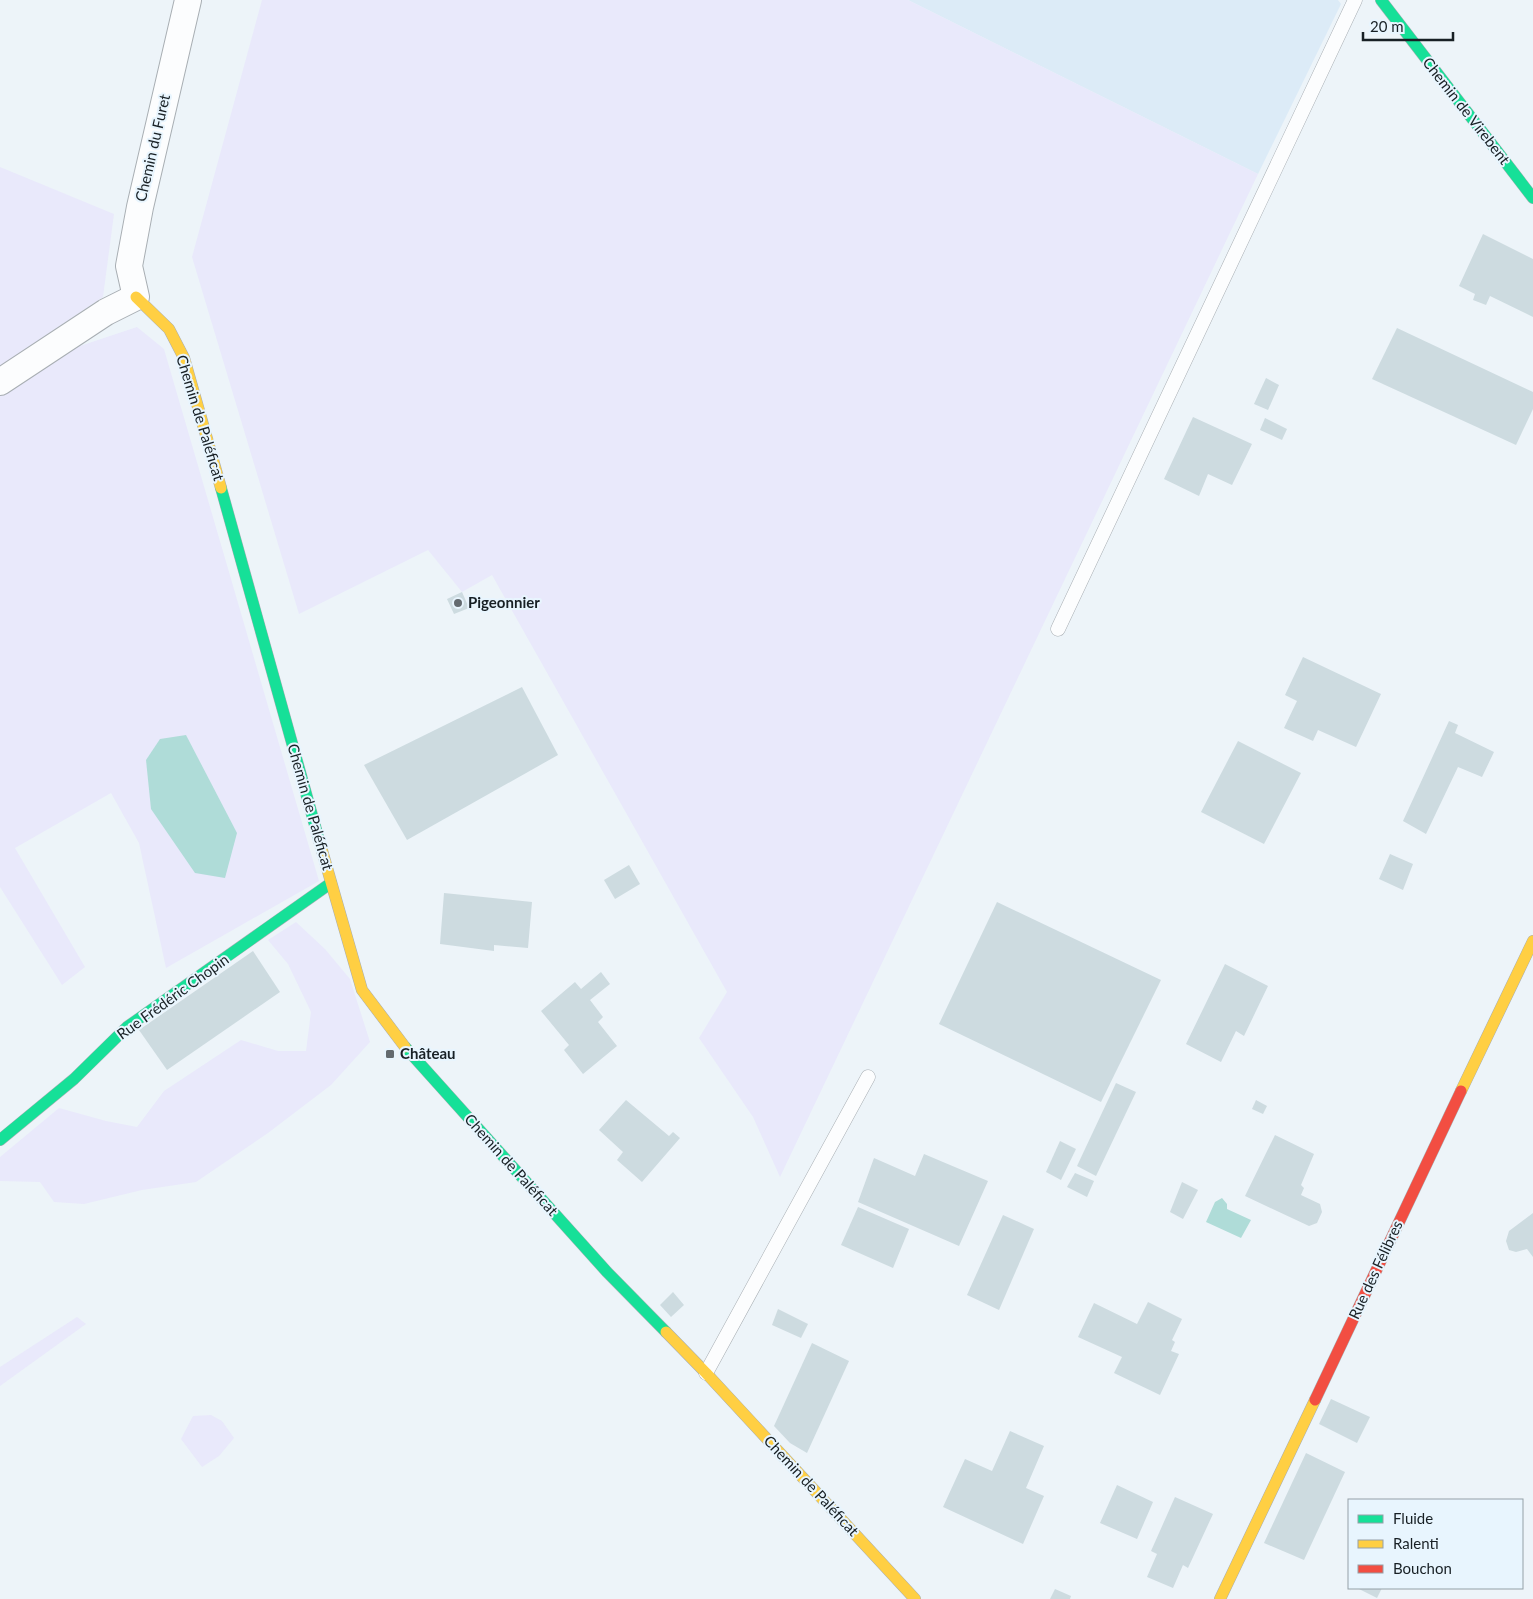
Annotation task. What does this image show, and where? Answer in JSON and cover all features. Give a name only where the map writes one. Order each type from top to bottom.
[{"type":"street","name":"Chemin du Furet","points":[[136,297],[129,266],[130,258],[188,0]]},
{"type":"street","name":"Chemin de Virebent","points":[[1380,0],[1533,198]]},
{"type":"street","points":[[0,382],[106,312],[136,297]]},
{"type":"street","name":"Chemin de Paléficat","points":[[136,297],[169,329],[184,358],[362,990],[406,1048],[607,1272],[706,1374],[915,1599]]},
{"type":"street","name":"Rue Frédéric Chopin","points":[[0,1140],[74,1079],[127,1027],[331,883]]},
{"type":"street","name":"Rue des Félibres","points":[[1220,1599],[1533,941]]},
{"type":"lane","points":[[1058,629],[1355,0]]},
{"type":"lane","points":[[706,1374],[868,1077]]},
{"type":"shaded area","points":[[262,0],[908,0],[1258,174],[780,1177],[753,1117],[699,1038],[727,992],[492,575],[462,592],[428,550],[299,614],[192,257]]},
{"type":"shaded area","points":[[908,0],[1338,0],[1341,4],[1258,174]]},
{"type":"shaded area","points":[[0,167],[114,214],[103,297],[0,366]]},
{"type":"shaded area","points":[[137,327],[164,349],[319,881],[166,968],[139,843],[111,793],[15,848],[85,967],[62,985],[0,887],[0,394],[77,347]]},
{"type":"shaded area","points":[[186,735],[237,833],[225,878],[195,873],[151,809],[146,760],[160,739]]},
{"type":"shaded area","points":[[296,922],[325,949],[350,979],[370,1042],[331,1085],[268,1133],[196,1182],[142,1190],[84,1204],[54,1202],[40,1182],[0,1181],[0,1157],[59,1108],[106,1121],[137,1127],[164,1091],[241,1040],[278,1051],[306,1051],[311,1012],[288,964],[268,940]]},
{"type":"shaded area","points":[[1222,1198],[1227,1204],[1227,1209],[1251,1220],[1241,1238],[1206,1222],[1215,1202]]},
{"type":"shaded area","points":[[77,1317],[86,1324],[0,1386],[0,1367]]},
{"type":"shaded area","points":[[211,1415],[222,1421],[234,1438],[219,1456],[202,1467],[181,1439],[193,1416]]},
{"type":"building","points":[[1483,234],[1533,259],[1533,317],[1490,296],[1486,305],[1473,300],[1475,294],[1459,286]]},
{"type":"building","points":[[1397,328],[1533,392],[1533,409],[1516,445],[1372,379]]},
{"type":"building","points":[[1266,378],[1279,385],[1268,410],[1254,404]]},
{"type":"building","points":[[1193,417],[1252,444],[1232,485],[1208,474],[1199,496],[1164,479]]},
{"type":"building","points":[[1265,418],[1287,429],[1282,440],[1260,430]]},
{"type":"building","name":"Pigeonnier","points":[[462,592],[469,608],[454,614],[447,599]]},
{"type":"building","points":[[1303,657],[1381,694],[1356,747],[1318,730],[1313,741],[1284,728],[1297,701],[1285,695]]},
{"type":"building","points":[[522,687],[558,755],[407,840],[364,765]]},
{"type":"building","points":[[1449,721],[1458,725],[1455,733],[1494,752],[1482,777],[1458,767],[1426,834],[1403,821]]},
{"type":"building","points":[[1238,741],[1301,773],[1264,844],[1201,812]]},
{"type":"building","points":[[1390,854],[1413,864],[1403,890],[1379,879]]},
{"type":"building","points":[[629,865],[640,884],[615,899],[604,880]]},
{"type":"building","points":[[444,893],[532,902],[528,948],[494,945],[494,951],[440,944]]},
{"type":"building","points":[[997,902],[1161,980],[1101,1102],[939,1024]]},
{"type":"building","points":[[253,951],[280,992],[167,1070],[139,1030]]},
{"type":"building","points":[[1225,964],[1268,986],[1244,1036],[1236,1031],[1221,1062],[1186,1044]]},
{"type":"building","points":[[601,972],[610,984],[590,1000],[603,1017],[598,1022],[617,1046],[583,1074],[564,1050],[569,1045],[541,1011],[575,982],[581,989]]},
{"type":"building","points":[[1116,1083],[1136,1092],[1096,1176],[1077,1166]]},
{"type":"building","points":[[626,1100],[669,1136],[673,1132],[680,1138],[642,1182],[617,1160],[623,1152],[599,1130]]},
{"type":"building","points":[[1256,1100],[1267,1106],[1263,1114],[1252,1109]]},
{"type":"building","points":[[1275,1135],[1314,1154],[1301,1185],[1304,1188],[1301,1195],[1320,1204],[1322,1212],[1317,1223],[1309,1226],[1245,1196]]},
{"type":"building","points":[[1060,1141],[1076,1149],[1061,1180],[1046,1172]]},
{"type":"building","points":[[924,1154],[988,1181],[959,1246],[858,1202],[874,1158],[915,1176]]},
{"type":"building","points":[[1075,1173],[1094,1181],[1087,1197],[1067,1187]]},
{"type":"building","points":[[1182,1182],[1198,1190],[1183,1219],[1170,1212]]},
{"type":"building","points":[[858,1207],[909,1229],[893,1268],[841,1245]]},
{"type":"building","points":[[1533,1213],[1533,1257],[1527,1249],[1516,1252],[1509,1250],[1506,1241],[1509,1231]]},
{"type":"building","points":[[1003,1215],[1034,1229],[999,1310],[967,1295]]},
{"type":"building","points":[[673,1292],[684,1305],[671,1317],[660,1305]]},
{"type":"building","points":[[1148,1302],[1182,1319],[1172,1340],[1175,1342],[1171,1351],[1179,1354],[1160,1395],[1114,1373],[1122,1357],[1078,1337],[1094,1303],[1137,1324]]},
{"type":"building","points":[[778,1309],[808,1324],[801,1338],[772,1325]]},
{"type":"building","points":[[812,1343],[849,1361],[807,1453],[790,1443],[774,1426]]},
{"type":"building","points":[[1331,1399],[1370,1417],[1357,1443],[1319,1424]]},
{"type":"building","points":[[1010,1431],[1044,1446],[1026,1488],[1044,1496],[1023,1544],[943,1507],[965,1459],[992,1471]]},
{"type":"building","points":[[1306,1453],[1345,1472],[1304,1560],[1264,1543]]},
{"type":"building","points":[[1117,1485],[1153,1502],[1137,1539],[1100,1523]]},
{"type":"building","points":[[1175,1497],[1213,1514],[1188,1568],[1183,1565],[1173,1588],[1147,1577],[1157,1554],[1151,1551]]},
{"type":"building","points":[[1055,1589],[1071,1596],[1070,1599],[1050,1599]]},
{"type":"building","points":[[1359,1589],[1382,1589],[1377,1598]]},
{"type":"traffic: fast","points":[[1381,0],[1533,198]]},
{"type":"traffic: fast","points":[[221,488],[319,840]]},
{"type":"traffic: fast","points":[[0,1140],[74,1079],[127,1027],[331,883]]},
{"type":"traffic: fast","points":[[405,1047],[607,1272],[666,1332]]},
{"type":"traffic: slow","points":[[136,297],[169,329],[184,358],[221,488]]},
{"type":"traffic: slow","points":[[319,840],[362,990],[405,1047]]},
{"type":"traffic: slow","points":[[1461,1091],[1533,941]]},
{"type":"traffic: slow","points":[[666,1332],[915,1599]]},
{"type":"traffic: slow","points":[[1220,1599],[1315,1400]]},
{"type":"traffic: jam","points":[[1315,1400],[1461,1091]]},
{"type":"place","name":"Pigeonnier","points":[[458,603]]},
{"type":"place","name":"Château","points":[[390,1054]]}]
